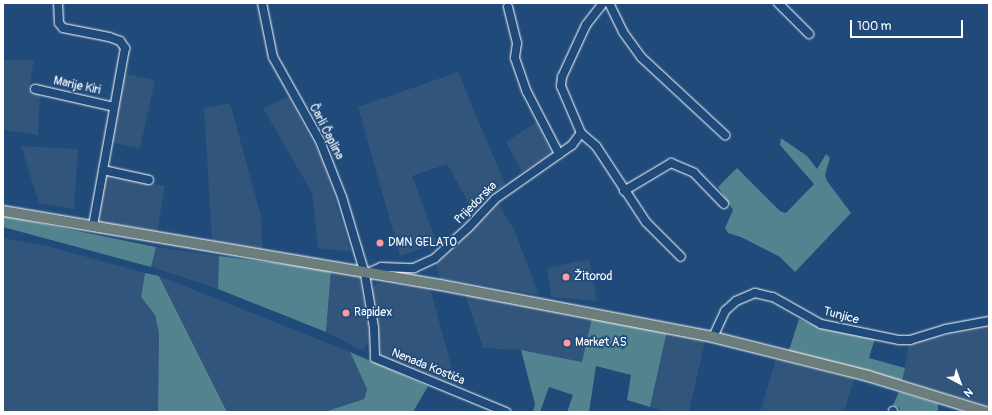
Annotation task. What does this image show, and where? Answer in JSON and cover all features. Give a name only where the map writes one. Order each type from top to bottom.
[{"type":"main road","points":[[3,211],[365,274],[441,285],[713,337],[868,376],[986,412]]},
{"type":"street","name":"Marije Kiri","points":[[58,3],[58,23],[62,28],[109,37],[120,41],[125,48],[93,226]]},
{"type":"street","name":"Čarli Čaplina","points":[[262,3],[272,57],[320,141],[331,166],[365,274]]},
{"type":"street","points":[[603,3],[586,25],[566,62],[561,86],[581,133],[596,146],[624,191],[646,222],[681,257]]},
{"type":"street","points":[[609,3],[623,32],[638,53],[725,135]]},
{"type":"street","points":[[778,3],[809,34]]},
{"type":"street","points":[[508,8],[517,43],[516,58],[520,72],[527,92],[559,154]]},
{"type":"street","name":"Marije Kiri","points":[[35,89],[114,107]]},
{"type":"street","name":"Prijedorska","points":[[365,274],[374,268],[414,268],[435,258],[469,227],[495,199],[516,182],[572,145],[581,133]]},
{"type":"street","points":[[624,191],[670,162],[694,173],[724,204]]},
{"type":"street","points":[[103,170],[149,180]]},
{"type":"street","name":"Nenada Kostića","points":[[365,274],[374,328],[375,358],[506,412]]},
{"type":"street","name":"Tunjice","points":[[713,337],[725,311],[736,301],[755,293],[773,297],[821,324],[899,340],[910,340],[946,329],[989,321]]},
{"type":"shaded area","points":[[3,60],[34,60],[29,89],[40,94],[38,135],[3,130]]},
{"type":"shaded area","points":[[458,72],[505,184],[473,211],[447,164],[412,176],[437,243],[400,256],[358,107]]},
{"type":"shaded area","points":[[125,74],[155,80],[140,148],[110,142]]},
{"type":"shaded area","points":[[288,97],[322,158],[351,252],[318,248],[312,193],[263,108]]},
{"type":"shaded area","points":[[230,103],[261,216],[262,250],[212,241],[204,108]]},
{"type":"shaded area","points":[[537,122],[552,154],[522,172],[506,142]]},
{"type":"shaded area","points":[[21,146],[78,149],[74,209],[39,203]]},
{"type":"shaded area","points":[[105,173],[165,186],[157,234],[95,223]]},
{"type":"shaded area","points":[[497,202],[514,229],[539,295],[440,278],[436,264]]},
{"type":"shaded area","points":[[3,238],[47,246],[145,273],[141,297],[155,315],[159,333],[158,412],[3,412]]},
{"type":"shaded area","points":[[156,247],[219,256],[218,289],[151,267]]},
{"type":"shaded area","points":[[589,259],[597,301],[551,297],[547,268]]},
{"type":"shaded area","points":[[331,270],[360,277],[370,338],[363,351],[326,332]]},
{"type":"shaded area","points":[[159,276],[350,352],[367,389],[363,399],[324,412],[227,412]]},
{"type":"shaded area","points":[[377,283],[430,288],[457,387],[381,356],[372,289]]},
{"type":"shaded area","points":[[465,294],[592,318],[582,362],[521,350],[483,348]]},
{"type":"shaded area","points":[[989,325],[989,406],[902,381],[909,344]]},
{"type":"shaded area","points":[[667,331],[705,341],[689,412],[665,412],[650,407]]},
{"type":"shaded area","points":[[776,359],[854,379],[844,412],[760,412]]},
{"type":"green space","points":[[781,138],[807,156],[817,169],[826,154],[830,158],[825,175],[827,181],[851,213],[795,272],[780,257],[741,237],[728,233],[725,228],[733,210],[718,187],[737,168],[780,211],[786,213],[814,184],[780,145]]},
{"type":"green space","points":[[3,216],[156,247],[151,267],[3,227]]},
{"type":"green space","points":[[219,256],[331,270],[326,332],[218,289]]},
{"type":"green space","points":[[145,273],[159,276],[227,412],[158,412],[159,333],[155,315],[141,297]]},
{"type":"green space","points":[[592,318],[667,331],[650,407],[627,400],[631,375],[596,366],[589,412],[567,412],[573,395],[549,387],[540,412],[533,412],[535,404],[521,350],[582,362]]},
{"type":"green space","points":[[799,319],[821,329],[875,338],[869,358],[905,368],[902,381],[788,353]]},
{"type":"green space","points":[[350,352],[428,386],[413,412],[324,412],[364,399],[367,389]]},
{"type":"green space","points":[[899,392],[938,404],[938,412],[898,412],[900,408],[893,405]]},
{"type":"place","name":"DMN GELATO","points":[[380,243]]},
{"type":"place","name":"Žitorod","points":[[566,277]]},
{"type":"place","name":"Rapidex","points":[[346,313]]},
{"type":"place","name":"Market AS","points":[[567,343]]}]
